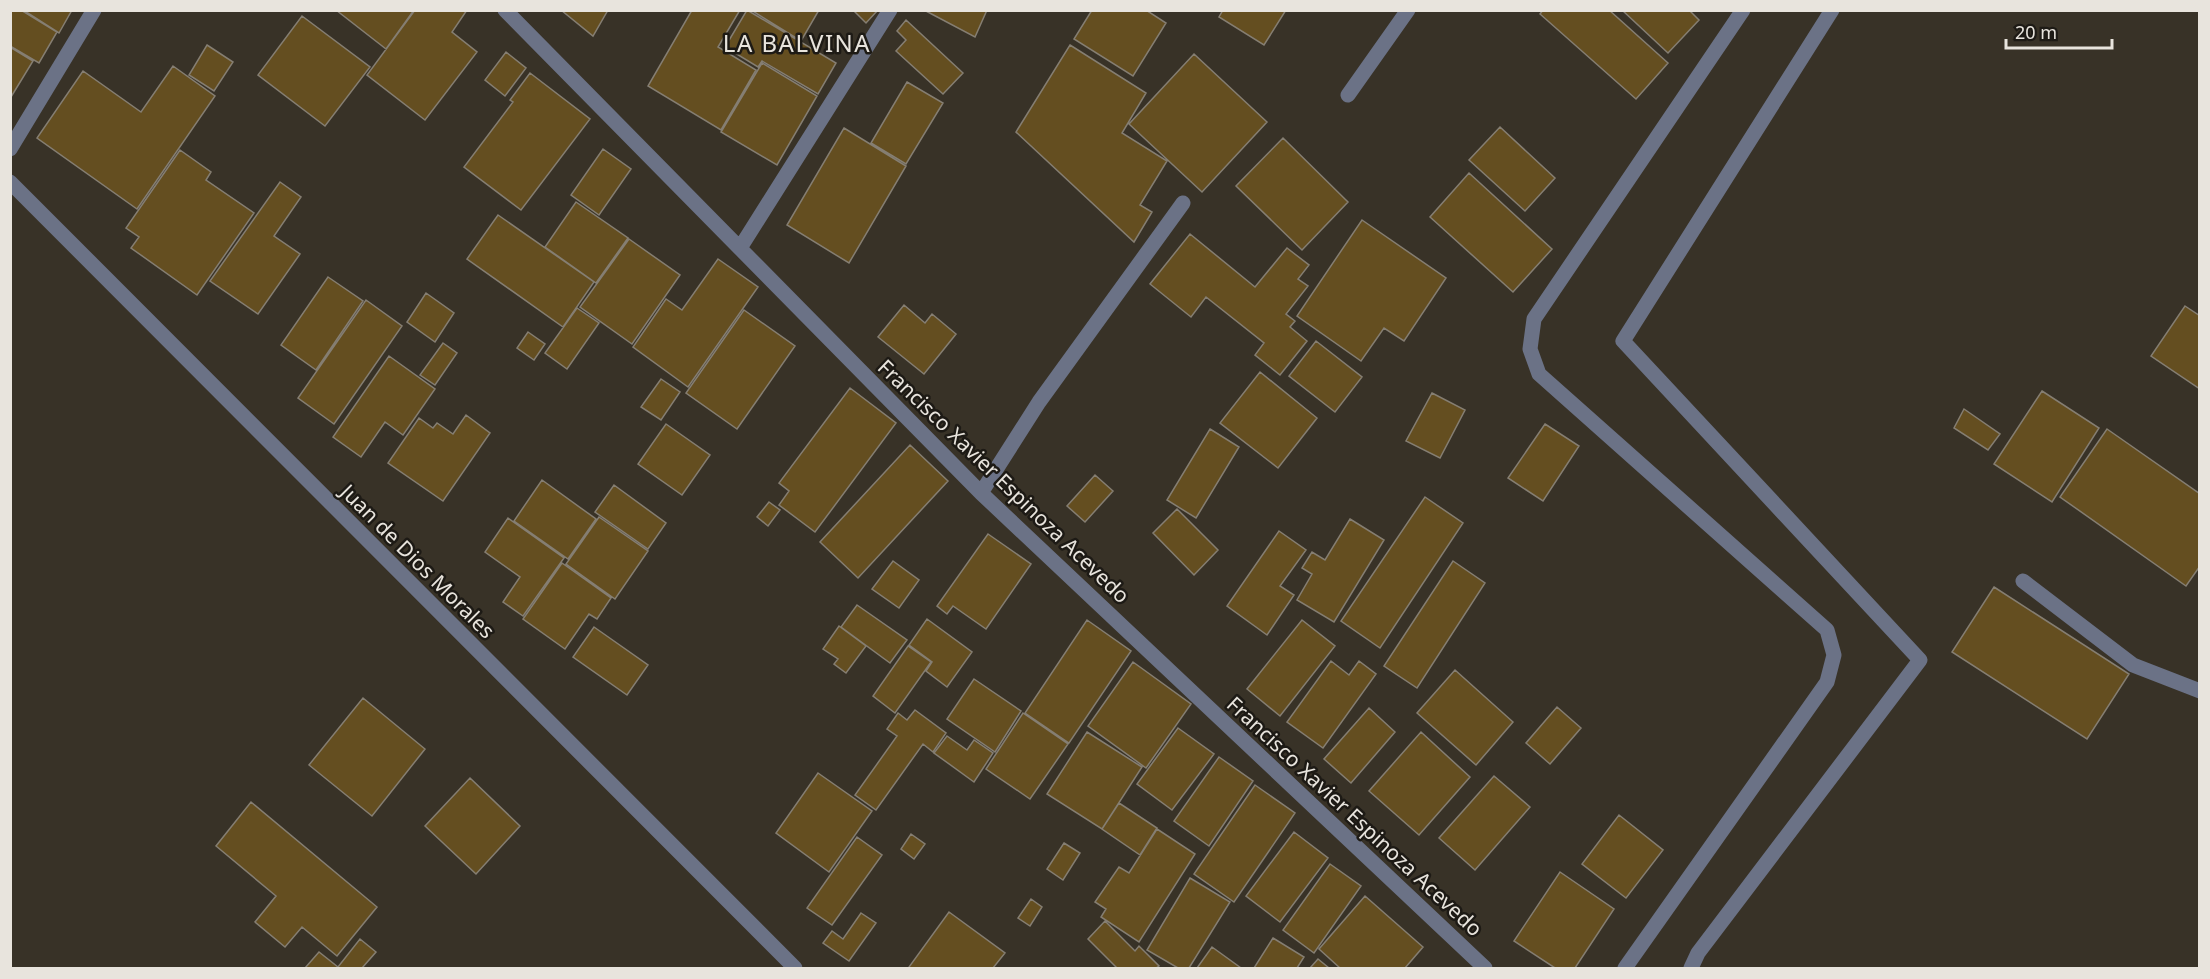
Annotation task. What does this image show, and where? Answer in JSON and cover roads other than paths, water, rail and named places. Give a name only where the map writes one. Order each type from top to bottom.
[{"type":"street","points":[[10,149],[94,10]]},
{"type":"street","name":"Francisco Xavier Espinoza Acevedo","points":[[505,10],[981,493],[1485,969]]},
{"type":"street","points":[[740,248],[890,10]]},
{"type":"street","points":[[1348,95],[1408,10]]},
{"type":"street","points":[[1625,969],[1827,682],[1834,655],[1827,630],[1539,374],[1530,349],[1534,319],[1743,10]]},
{"type":"street","points":[[1691,969],[1698,953],[1920,660],[1623,341],[1832,10]]},
{"type":"street","name":"Juan de Dios Morales","points":[[10,182],[795,969]]},
{"type":"street","points":[[981,493],[1039,402],[1184,203]]},
{"type":"street","points":[[2023,581],[2133,665],[2199,691]]},
{"type":"district","name":"LA BALVINA","points":[[797,42]]}]
